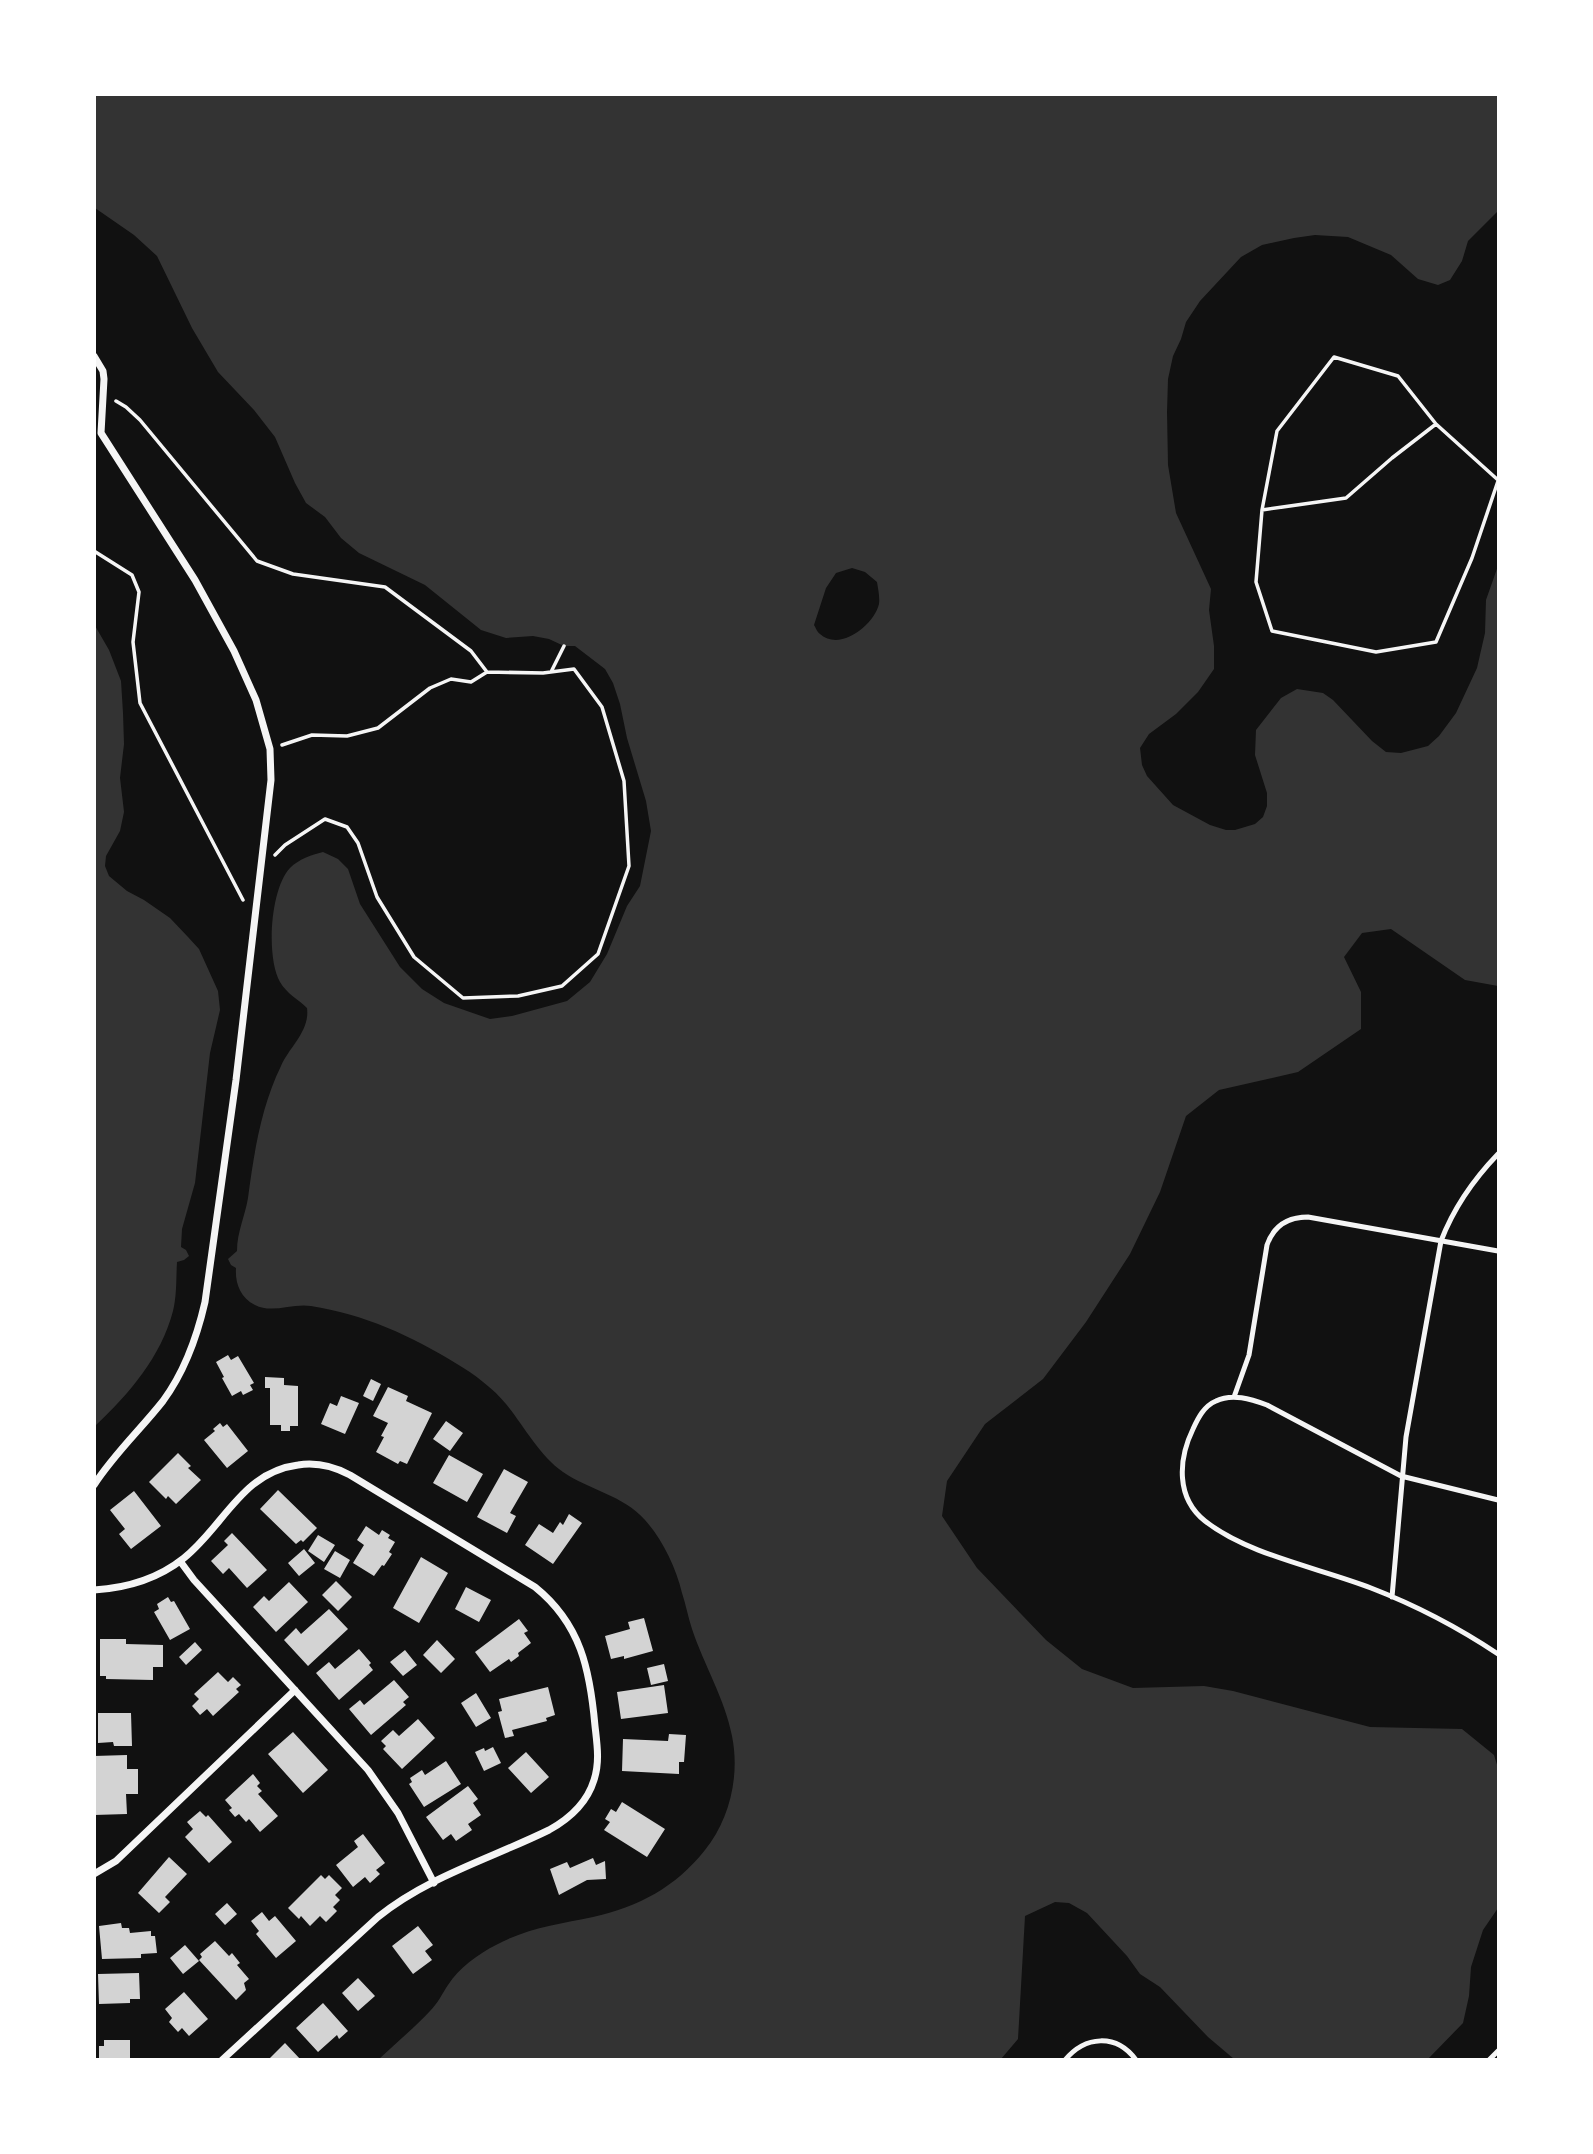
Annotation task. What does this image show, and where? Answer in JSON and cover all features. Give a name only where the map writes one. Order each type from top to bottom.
[{"type":"street","points":[[94,356],[103,371],[104,398],[98,432],[194,580],[234,651],[256,700],[270,749],[271,780],[234,1092],[200,1324],[186,1363],[164,1400],[94,1485]]},
{"type":"street","points":[[94,1590],[135,1584],[180,1561],[242,1493],[258,1480],[287,1467],[326,1465],[350,1475],[535,1587],[557,1608],[570,1626],[579,1644],[590,1684],[598,1763],[589,1791],[576,1810],[559,1824],[408,1895],[378,1917],[222,2060]]},
{"type":"street","points":[[180,1561],[194,1580],[357,1757],[398,1813],[434,1883]]},
{"type":"street","points":[[94,1874],[116,1861],[295,1689]]},
{"type":"lane","points":[[1392,1597],[1406,1437],[1441,1241],[1451,1217],[1468,1189],[1499,1154]]},
{"type":"lane","points":[[1234,1396],[1249,1355],[1267,1245],[1271,1235],[1287,1220],[1308,1217],[1499,1251]]},
{"type":"lane","points":[[1499,1500],[1401,1476],[1267,1405],[1234,1396],[1209,1405],[1196,1421],[1186,1445],[1182,1469],[1182,1482],[1189,1504],[1216,1529],[1251,1547],[1392,1597],[1499,1654]]},
{"type":"lane","points":[[1065,2060],[1078,2046],[1094,2040],[1111,2042],[1132,2054],[1136,2060]]},
{"type":"lane","points":[[1489,2060],[1499,2051]]},
{"type":"path","points":[[1334,357],[1398,376],[1436,425],[1499,480],[1472,558],[1436,642],[1376,652],[1272,631],[1256,582],[1262,510],[1277,431],[1334,357]]},
{"type":"path","points":[[104,398],[118,402],[133,413],[257,561],[293,574],[385,587],[471,651],[487,672]]},
{"type":"path","points":[[1262,510],[1346,498],[1436,425]]},
{"type":"path","points":[[94,551],[132,575],[139,592],[132,642],[141,704],[230,878],[254,918]]},
{"type":"path","points":[[551,672],[564,646]]},
{"type":"path","points":[[260,870],[285,845],[325,819],[347,828],[358,843],[377,897],[414,957],[464,998],[518,996],[562,986],[598,954],[629,866],[624,781],[602,707],[574,669],[551,672],[487,672],[471,682],[451,679],[430,688],[378,728],[347,736],[312,735],[270,749]]},
{"type":"shaded area","points":[[95,95],[1498,95],[1498,211],[1468,241],[1462,261],[1450,280],[1438,285],[1418,279],[1391,255],[1348,237],[1315,235],[1294,238],[1262,245],[1241,257],[1200,301],[1186,322],[1173,356],[1168,379],[1168,465],[1176,513],[1211,589],[1209,610],[1214,669],[1198,692],[1176,714],[1149,734],[1140,748],[1142,765],[1147,776],[1173,805],[1210,825],[1235,830],[1255,824],[1263,817],[1267,806],[1267,793],[1255,755],[1256,730],[1281,698],[1297,689],[1323,693],[1333,700],[1386,752],[1401,753],[1428,746],[1456,713],[1477,668],[1485,633],[1486,600],[1498,566],[1498,986],[1465,980],[1391,929],[1362,933],[1344,957],[1361,992],[1361,1029],[1298,1072],[1219,1090],[1186,1116],[1160,1192],[1130,1254],[1086,1322],[1043,1379],[985,1424],[947,1481],[942,1516],[977,1568],[1046,1640],[1082,1669],[1133,1688],[1204,1686],[1370,1727],[1462,1729],[1494,1755],[1498,1768],[1498,1908],[1483,1930],[1471,1967],[1469,1996],[1463,2023],[1428,2059],[1234,2059],[1208,2037],[1160,1987],[1140,1974],[1087,1913],[1069,1903],[1055,1902],[1025,1916],[1018,2039],[1001,2059],[379,2059],[433,2008],[458,1973],[482,1953],[508,1939],[532,1931],[625,1908],[655,1894],[682,1875],[714,1838],[727,1811],[734,1781],[734,1751],[729,1722],[692,1629],[672,1563],[657,1536],[636,1511],[554,1465],[496,1393],[470,1372],[440,1354],[405,1335],[349,1314],[311,1306],[262,1308],[250,1302],[240,1289],[236,1268],[228,1259],[237,1251],[263,1114],[281,1066],[302,1031],[307,1016],[307,1008],[286,990],[276,971],[272,941],[274,907],[283,878],[290,868],[305,858],[323,852],[338,859],[348,869],[360,904],[400,967],[422,989],[444,1003],[490,1019],[512,1016],[567,1001],[590,982],[607,954],[627,906],[640,886],[651,831],[646,801],[620,704],[605,669],[575,646],[564,646],[533,636],[506,638],[481,630],[425,585],[359,553],[341,538],[325,517],[306,503],[275,437],[218,372],[192,328],[157,256],[134,235],[95,208]],"holes":[[[852,568],[865,572],[877,582],[879,604],[876,612],[855,634],[846,638],[828,639],[820,634],[814,625],[826,588],[836,573]]]},
{"type":"shaded area","points":[[94,624],[109,650],[121,681],[123,713],[124,744],[120,778],[124,812],[120,831],[106,856],[105,866],[109,876],[127,891],[170,918],[199,949],[218,991],[220,1010],[210,1053],[195,1183],[182,1229],[181,1247],[189,1256],[177,1262],[176,1293],[168,1328],[142,1374],[95,1426]]},
{"type":"building","points":[[228,1355],[231,1360],[238,1356],[254,1383],[250,1385],[253,1390],[243,1395],[241,1391],[232,1396],[216,1362]]},
{"type":"building","points":[[265,1377],[284,1378],[284,1385],[298,1386],[298,1426],[290,1426],[290,1431],[281,1431],[281,1425],[270,1425],[270,1388],[265,1388]]},
{"type":"building","points":[[371,1379],[381,1384],[373,1401],[363,1396]]},
{"type":"building","points":[[388,1387],[408,1396],[406,1401],[432,1413],[407,1464],[400,1461],[398,1464],[376,1452],[388,1423],[373,1416]]},
{"type":"building","points":[[341,1396],[359,1403],[345,1434],[321,1424],[330,1403],[337,1406]]},
{"type":"building","points":[[446,1421],[463,1433],[450,1451],[433,1439]]},
{"type":"building","points":[[220,1423],[223,1427],[227,1424],[248,1451],[227,1468],[204,1440]]},
{"type":"building","points":[[178,1453],[191,1466],[188,1468],[201,1480],[176,1504],[168,1496],[166,1499],[149,1482]]},
{"type":"building","points":[[449,1455],[483,1474],[467,1502],[433,1483]]},
{"type":"building","points":[[504,1469],[528,1482],[510,1513],[516,1516],[507,1533],[477,1517]]},
{"type":"building","points":[[278,1490],[317,1528],[303,1542],[301,1540],[296,1544],[260,1509]]},
{"type":"building","points":[[134,1491],[161,1526],[131,1549],[119,1534],[125,1529],[110,1510]]},
{"type":"building","points":[[569,1514],[582,1523],[553,1564],[525,1545],[539,1524],[553,1533],[560,1522],[563,1525]]},
{"type":"building","points":[[366,1526],[379,1535],[382,1530],[395,1542],[389,1552],[392,1554],[374,1576],[353,1563],[364,1545],[357,1540]]},
{"type":"building","points":[[232,1533],[267,1570],[247,1588],[229,1568],[223,1574],[211,1561],[228,1545],[224,1541]]},
{"type":"building","points":[[318,1535],[335,1545],[324,1562],[308,1551]]},
{"type":"building","points":[[304,1549],[315,1563],[299,1576],[288,1563]]},
{"type":"building","points":[[335,1551],[350,1560],[340,1578],[324,1569]]},
{"type":"building","points":[[421,1557],[448,1573],[419,1623],[393,1608]]},
{"type":"building","points":[[336,1581],[352,1597],[338,1611],[322,1595]]},
{"type":"building","points":[[289,1582],[308,1602],[276,1632],[253,1607],[264,1596],[269,1601]]},
{"type":"building","points":[[466,1587],[491,1600],[479,1622],[455,1609]]},
{"type":"building","points":[[168,1597],[171,1602],[174,1601],[190,1629],[170,1640],[154,1612],[159,1609],[157,1604]]},
{"type":"building","points":[[329,1609],[348,1629],[308,1666],[284,1640],[296,1628],[301,1634]]},
{"type":"building","points":[[644,1618],[653,1651],[624,1659],[624,1656],[611,1659],[605,1636],[630,1629],[628,1622]]},
{"type":"building","points":[[519,1619],[528,1631],[524,1633],[531,1643],[511,1662],[509,1659],[490,1672],[475,1652]]},
{"type":"building","points":[[100,1639],[126,1639],[126,1644],[163,1645],[163,1667],[153,1667],[153,1680],[106,1679],[106,1676],[100,1676]]},
{"type":"building","points":[[437,1640],[455,1659],[441,1673],[423,1655]]},
{"type":"building","points":[[195,1642],[202,1650],[186,1665],[179,1657]]},
{"type":"building","points":[[359,1649],[371,1663],[369,1665],[373,1670],[339,1700],[316,1673],[329,1662],[335,1669]]},
{"type":"building","points":[[405,1650],[417,1665],[403,1676],[390,1662]]},
{"type":"building","points":[[664,1664],[668,1681],[651,1685],[647,1668]]},
{"type":"building","points":[[218,1672],[228,1682],[233,1677],[241,1685],[236,1689],[239,1692],[213,1716],[207,1709],[200,1715],[192,1706],[199,1699],[194,1694]]},
{"type":"building","points":[[394,1680],[409,1697],[403,1702],[406,1705],[371,1735],[349,1709],[360,1700],[364,1705]]},
{"type":"building","points":[[664,1685],[668,1713],[621,1719],[617,1692]]},
{"type":"building","points":[[548,1687],[555,1715],[546,1718],[547,1721],[512,1730],[514,1736],[505,1738],[498,1712],[502,1711],[499,1699]]},
{"type":"building","points":[[476,1693],[491,1718],[476,1727],[461,1703]]},
{"type":"building","points":[[98,1713],[131,1713],[132,1746],[114,1746],[113,1742],[98,1743]]},
{"type":"building","points":[[418,1719],[435,1738],[402,1769],[383,1749],[386,1746],[381,1741],[393,1730],[399,1736]]},
{"type":"building","points":[[293,1732],[328,1770],[303,1793],[268,1754]]},
{"type":"building","points":[[669,1734],[686,1735],[684,1762],[679,1762],[679,1774],[622,1771],[623,1739],[668,1741]]},
{"type":"building","points":[[493,1747],[501,1763],[484,1771],[475,1752]]},
{"type":"building","points":[[526,1752],[549,1777],[531,1793],[508,1768]]},
{"type":"building","points":[[127,1755],[127,1769],[138,1769],[138,1794],[126,1794],[127,1814],[94,1815],[94,1756]]},
{"type":"building","points":[[446,1761],[461,1784],[424,1807],[409,1784],[412,1782],[410,1778],[422,1770],[425,1775]]},
{"type":"building","points":[[253,1774],[262,1791],[258,1794],[278,1816],[260,1832],[249,1819],[246,1822],[239,1814],[235,1817],[225,1800]]},
{"type":"building","points":[[468,1786],[478,1799],[473,1803],[481,1815],[468,1824],[472,1830],[456,1841],[451,1834],[443,1840],[426,1817]]},
{"type":"building","points":[[622,1802],[665,1829],[647,1857],[604,1830],[610,1822],[605,1819],[611,1809],[616,1812]]},
{"type":"building","points":[[200,1811],[206,1817],[208,1815],[232,1842],[209,1863],[185,1837],[193,1829],[187,1822]]},
{"type":"building","points":[[363,1834],[385,1863],[376,1870],[380,1874],[370,1883],[365,1877],[353,1887],[336,1865],[358,1847],[354,1841]]},
{"type":"building","points":[[169,1857],[187,1874],[165,1897],[170,1902],[159,1913],[138,1893]]},
{"type":"building","points":[[593,1858],[596,1865],[605,1861],[606,1879],[587,1880],[559,1895],[550,1869],[567,1862],[570,1868]]},
{"type":"building","points":[[321,1875],[325,1879],[329,1875],[342,1888],[335,1895],[340,1900],[333,1907],[337,1911],[326,1922],[320,1916],[310,1926],[288,1908]]},
{"type":"building","points":[[227,1903],[237,1914],[225,1925],[215,1914]]},
{"type":"building","points":[[262,1912],[269,1921],[275,1916],[296,1941],[276,1958],[256,1934],[259,1931],[251,1921]]},
{"type":"building","points":[[121,1923],[122,1928],[129,1928],[130,1933],[151,1931],[151,1936],[155,1936],[157,1953],[141,1954],[141,1958],[102,1959],[99,1926]]},
{"type":"building","points":[[418,1926],[433,1945],[425,1951],[432,1960],[413,1974],[392,1946]]},
{"type":"building","points":[[215,1941],[229,1956],[232,1953],[240,1963],[237,1965],[249,1979],[244,1983],[246,1990],[236,2000],[199,1960],[202,1957],[200,1954]]},
{"type":"building","points":[[185,1945],[199,1961],[183,1974],[170,1958]]},
{"type":"building","points":[[139,1973],[140,1999],[130,1999],[130,2003],[99,2004],[98,1974]]},
{"type":"building","points":[[358,1978],[375,1996],[358,2011],[342,1993]]},
{"type":"building","points":[[184,1992],[208,2019],[189,2036],[182,2028],[178,2032],[169,2022],[172,2018],[165,2009]]},
{"type":"building","points":[[323,2003],[348,2031],[339,2039],[337,2035],[318,2052],[296,2028]]},
{"type":"building","points":[[104,2040],[130,2040],[130,2060],[99,2060],[99,2046],[104,2046]]},
{"type":"building","points":[[285,2043],[301,2060],[268,2060]]}]
